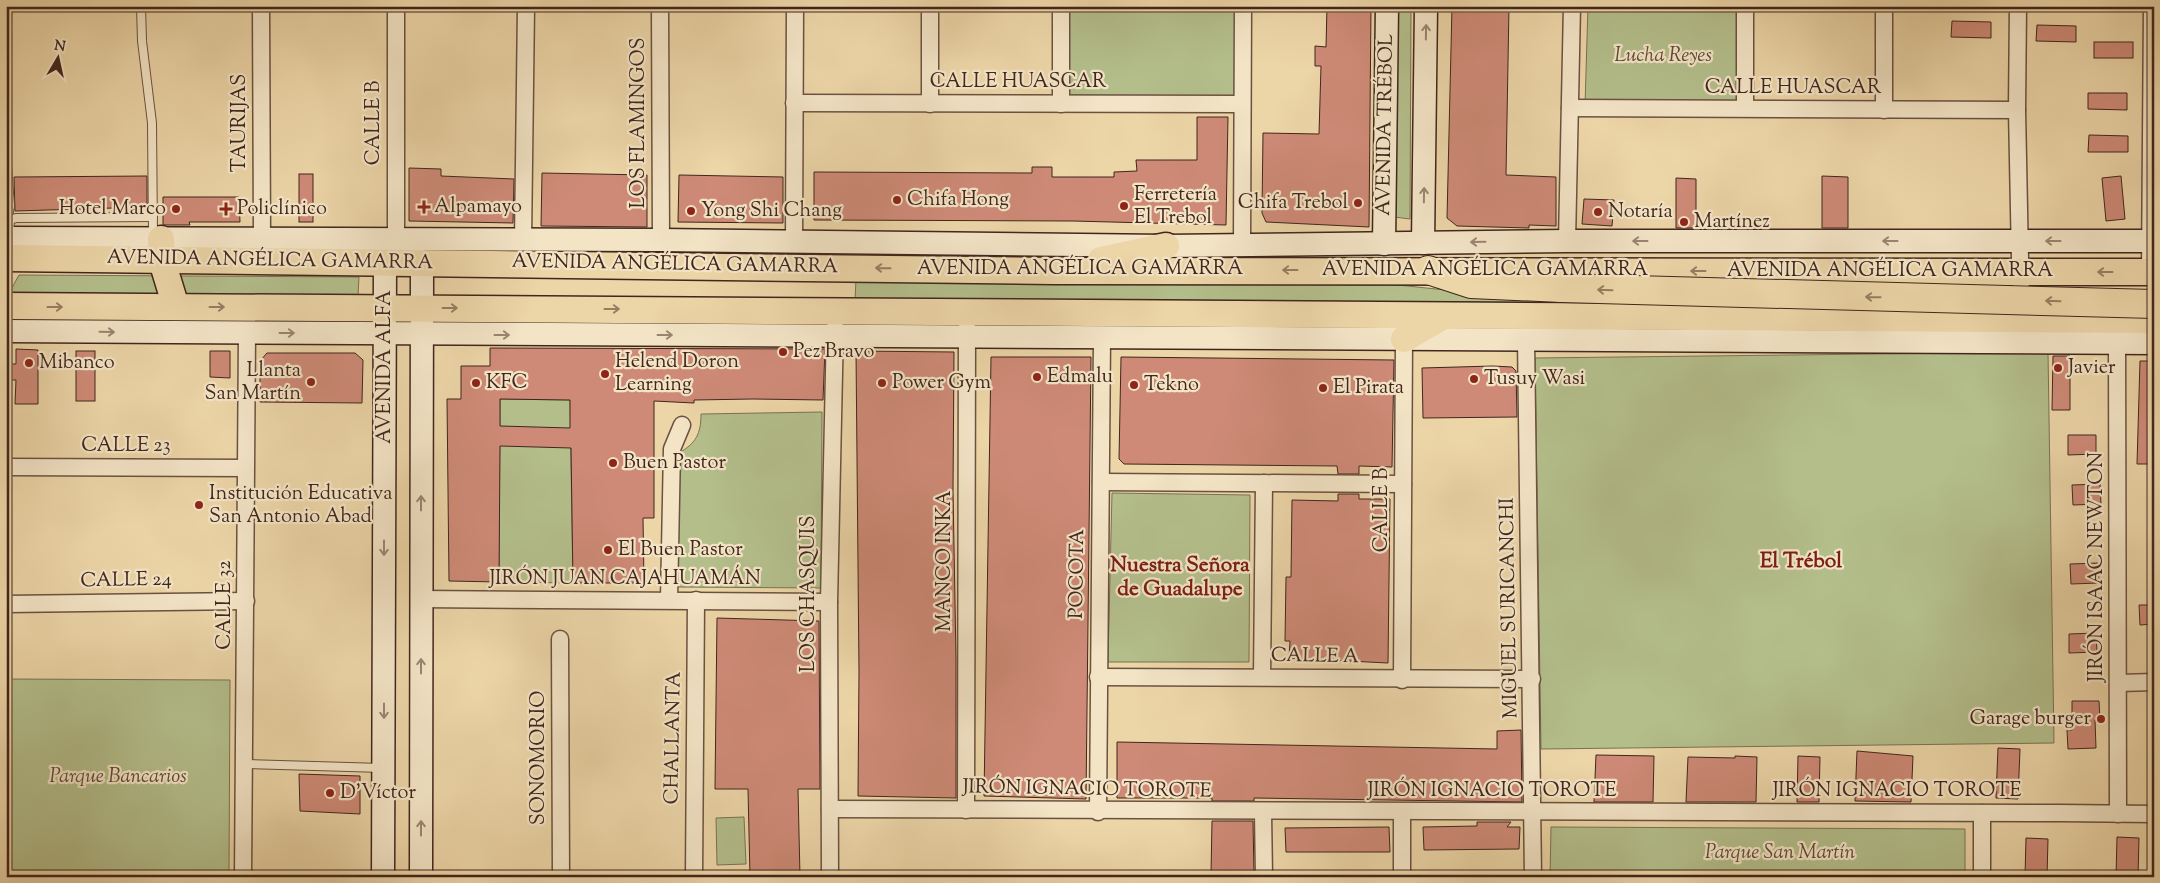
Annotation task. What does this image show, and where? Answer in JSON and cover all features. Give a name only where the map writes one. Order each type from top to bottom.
[{"type":"highway","points":[[1428,270],[1471,284],[2154,304]]},
{"type":"main road","name":"AVENIDA TRÉBOL","points":[[1384,244],[1387,6]]},
{"type":"main road","name":"AVENIDA TRÉBOL","points":[[1423,243],[1426,6]]},
{"type":"main road","name":"AVENIDA ANGÉLICA GAMARRA","points":[[8,245],[157,243],[262,239],[390,251],[422,263],[1054,271],[2152,272]]},
{"type":"main road","name":"AVENIDA ANGÉLICA GAMARRA","points":[[157,243],[390,251],[522,240],[1166,246],[1567,241],[2152,241]]},
{"type":"main road","points":[[157,243],[176,307]]},
{"type":"main road","points":[[1054,271],[1166,246]]},
{"type":"main road","name":"AVENIDA ALFA","points":[[383,877],[385,308],[390,251]]},
{"type":"main road","name":"AVENIDA ALFA","points":[[422,263],[420,598],[422,877]]},
{"type":"main road","points":[[836,324],[832,288],[835,276],[841,267]]},
{"type":"main road","points":[[6,306],[422,308],[836,324]]},
{"type":"main road","points":[[6,331],[422,334],[836,324],[967,324],[1315,313],[1442,317],[2021,319],[2117,332],[2154,343]]},
{"type":"main road","points":[[1404,340],[1442,317]]},
{"type":"main road","points":[[967,324],[1102,337],[1404,340],[2117,332],[2154,320]]},
{"type":"street","name":"TAURIJAS","points":[[261,6],[262,239]]},
{"type":"street","name":"CALLE B","points":[[390,251],[396,6]]},
{"type":"street","points":[[522,240],[526,6]]},
{"type":"street","name":"LOS FLAMINGOS","points":[[660,6],[661,240]]},
{"type":"street","points":[[794,242],[795,6]]},
{"type":"street","points":[[930,6],[930,104]]},
{"type":"street","points":[[1061,6],[1061,104]]},
{"type":"street","points":[[1242,244],[1243,6]]},
{"type":"street","points":[[1567,241],[1572,6]]},
{"type":"street","points":[[1745,6],[1745,108]]},
{"type":"street","points":[[1884,6],[1884,110]]},
{"type":"street","points":[[2018,6],[2017,110],[2021,319]]},
{"type":"street","points":[[2152,6],[2152,272]]},
{"type":"street","name":"CALLE HUASCAR","points":[[794,103],[1242,104]]},
{"type":"street","name":"CALLE HUASCAR","points":[[1570,108],[2017,110]]},
{"type":"street","name":"LOS CHASQUIS","points":[[830,877],[829,602],[836,324]]},
{"type":"street","name":"MANCO INKA","points":[[966,810],[967,324]]},
{"type":"street","name":"JIRÓN ISAAC NEWTON","points":[[2117,332],[2118,814]]},
{"type":"street","name":"CALLE 32","points":[[243,877],[247,333]]},
{"type":"street","name":"POCOTA","points":[[1098,812],[1102,337]]},
{"type":"street","name":"MIGUEL SURICANCHI","points":[[1526,339],[1532,679],[1533,877]]},
{"type":"street","name":"CALLE B","points":[[1402,680],[1404,340]]},
{"type":"street","points":[[670,600],[672,448],[682,425]]},
{"type":"street","name":"CALLE 23","points":[[6,467],[245,468]]},
{"type":"street","points":[[1101,482],[1403,484]]},
{"type":"street","points":[[1262,677],[1264,483]]},
{"type":"street","name":"JIRÓN JUAN CAJAHUAMÁN","points":[[420,598],[829,602]]},
{"type":"street","name":"CHALLANTA","points":[[694,877],[696,600]]},
{"type":"street","name":"CALLE 24","points":[[6,604],[246,601]]},
{"type":"street","name":"SONOMORIO","points":[[560,639],[561,877]]},
{"type":"street","name":"CALLE A","points":[[1098,677],[1262,677],[1402,680],[1532,679]]},
{"type":"street","points":[[2119,683],[2154,682]]},
{"type":"street","name":"JIRÓN IGNACIO TOROTE","points":[[830,809],[1263,813],[1533,811],[2154,814]]},
{"type":"street","points":[[1263,813],[1264,877]]},
{"type":"street","points":[[1402,813],[1402,877]]},
{"type":"street","points":[[1982,813],[1982,877]]},
{"type":"lane","points":[[8,245],[10,220],[16,218],[157,243],[152,123],[142,41],[141,6]]},
{"type":"lane","points":[[6,151],[10,206],[8,245]]},
{"type":"lane","points":[[245,764],[384,768]]},
{"type":"green space","points":[[1069,6],[1236,6],[1235,97],[1069,95]]},
{"type":"green space","points":[[1396,6],[1411,6],[1410,219],[1394,217]]},
{"type":"green space","name":"Lucha Reyes","points":[[1588,6],[1739,6],[1740,105],[1585,105]]},
{"type":"green space","points":[[19,275],[359,277],[358,296],[8,295]]},
{"type":"green space","points":[[856,278],[1351,280],[1502,296],[2002,313],[855,301]]},
{"type":"green space","points":[[2048,352],[2054,743],[1541,749],[1535,358]]},
{"type":"green space","points":[[500,399],[570,400],[573,583],[499,582]]},
{"type":"green space","points":[[822,412],[821,588],[677,587],[679,453],[690,446],[699,432],[701,414]]},
{"type":"green space","points":[[1112,493],[1250,495],[1249,662],[1108,662]]},
{"type":"green space","name":"Parque Bancarios","points":[[6,679],[230,680],[229,874],[6,874]]},
{"type":"green space","points":[[744,817],[746,864],[717,865],[716,818]]},
{"type":"green space","name":"Parque San Martín","points":[[1551,827],[1965,829],[1965,877],[1550,877]]},
{"type":"building","points":[[1327,6],[1371,6],[1369,227],[1266,222],[1262,213],[1263,133],[1319,134],[1321,66],[1315,66],[1315,46],[1326,47]]},
{"type":"building","points":[[1452,6],[1509,6],[1506,175],[1556,177],[1556,226],[1529,225],[1529,228],[1457,226],[1447,218]]},
{"type":"building","points":[[1952,21],[1991,22],[1991,38],[1951,37]]},
{"type":"building","points":[[2037,25],[2076,26],[2076,42],[2036,41]]},
{"type":"building","points":[[2094,42],[2133,42],[2133,58],[2094,58]]},
{"type":"building","points":[[2088,93],[2127,93],[2127,110],[2088,109]]},
{"type":"building","points":[[1197,117],[1228,117],[1226,225],[1073,221],[814,220],[814,172],[1032,173],[1032,167],[1052,167],[1052,177],[1114,177],[1114,172],[1137,171],[1136,160],[1197,160]]},
{"type":"building","points":[[2089,135],[2128,136],[2128,152],[2088,152]]},
{"type":"building","points":[[409,168],[441,169],[441,176],[514,179],[513,223],[409,221]]},
{"type":"building","points":[[542,173],[647,175],[647,227],[541,226]]},
{"type":"building","points":[[299,174],[313,174],[313,222],[299,222]]},
{"type":"building","points":[[679,175],[783,177],[783,223],[678,222]]},
{"type":"building","points":[[147,176],[147,207],[15,211],[14,177]]},
{"type":"building","points":[[1822,176],[1848,177],[1848,228],[1822,228]]},
{"type":"building","points":[[2121,176],[2125,219],[2106,221],[2102,178]]},
{"type":"building","points":[[1676,178],[1696,179],[1696,228],[1676,228]]},
{"type":"building","points":[[163,197],[239,197],[240,222],[189,222],[190,225],[163,225]]},
{"type":"building","name":"Notaría","points":[[1584,199],[1614,200],[1612,226],[1582,224]]},
{"type":"building","points":[[490,348],[825,349],[823,400],[694,400],[694,403],[654,401],[654,518],[643,518],[644,583],[573,583],[571,448],[500,446],[499,582],[449,581],[447,399],[461,399],[461,366],[490,366]],"holes":[[[500,399],[570,400],[570,428],[500,426]]]},
{"type":"building","points":[[16,349],[38,350],[38,404],[15,404],[16,380],[6,380],[6,364],[16,364]]},
{"type":"building","points":[[76,351],[95,351],[95,401],[76,401]]},
{"type":"building","points":[[210,351],[230,351],[230,378],[210,377]]},
{"type":"building","points":[[856,351],[954,352],[953,490],[956,798],[858,796],[859,672]]},
{"type":"building","name":"Llanta San Martín","points":[[267,353],[355,353],[363,360],[362,403],[260,402],[260,361]]},
{"type":"building","points":[[2053,356],[2070,356],[2070,410],[2052,410]]},
{"type":"building","points":[[991,357],[1091,357],[1086,799],[984,796]]},
{"type":"building","points":[[1121,357],[1394,360],[1392,467],[1359,466],[1359,474],[1338,474],[1337,466],[1124,464],[1119,459]]},
{"type":"building","points":[[2140,361],[2154,361],[2154,464],[2137,464]]},
{"type":"building","points":[[1512,367],[1516,371],[1517,417],[1423,418],[1422,368]]},
{"type":"building","points":[[2068,435],[2096,435],[2096,454],[2068,455]]},
{"type":"building","points":[[2100,484],[2101,504],[2073,505],[2072,485]]},
{"type":"building","points":[[1338,494],[1359,494],[1359,499],[1390,499],[1388,663],[1289,658],[1290,641],[1285,641],[1286,577],[1291,577],[1292,500],[1338,501]]},
{"type":"building","points":[[2098,563],[2099,583],[2071,584],[2070,564]]},
{"type":"building","points":[[2139,605],[2154,605],[2154,624],[2140,625]]},
{"type":"building","points":[[717,618],[819,621],[820,789],[798,789],[800,877],[750,877],[748,789],[715,789]]},
{"type":"building","points":[[2096,633],[2097,652],[2069,653],[2069,634]]},
{"type":"building","points":[[2072,701],[2099,701],[2100,720],[2095,720],[2096,748],[2068,749],[2067,730],[2072,730]]},
{"type":"building","points":[[1521,730],[1522,802],[1254,798],[1254,801],[1212,801],[1212,798],[1117,798],[1117,742],[1497,749],[1497,731]]},
{"type":"building","points":[[1998,748],[2020,749],[2018,799],[1996,798]]},
{"type":"building","points":[[1857,751],[1913,756],[1911,802],[1855,801]]},
{"type":"building","points":[[1596,755],[1654,756],[1653,802],[1594,802]]},
{"type":"building","points":[[1735,756],[1757,757],[1756,802],[1686,802],[1688,757],[1735,758]]},
{"type":"building","points":[[1798,756],[1820,757],[1819,802],[1797,802]]},
{"type":"building","name":"D'Víctor","points":[[299,774],[360,776],[360,814],[300,811]]},
{"type":"building","points":[[1212,821],[1253,821],[1254,874],[1211,874]]},
{"type":"building","points":[[1477,822],[1511,822],[1507,827],[1520,827],[1519,849],[1424,850],[1423,827],[1477,826]]},
{"type":"building","points":[[1389,827],[1390,852],[1286,852],[1285,828]]},
{"type":"building","points":[[2117,837],[2139,838],[2138,877],[2116,877]]},
{"type":"building","points":[[2026,838],[2048,839],[2047,877],[2025,877]]},
{"type":"place","name":"Chifa Hong","points":[[897,200]]},
{"type":"place","name":"Chifa Trebol","points":[[1358,203]]},
{"type":"place","name":"Ferretería El Trebol","points":[[1124,206]]},
{"type":"place","name":"Alpamayo","points":[[424,207]]},
{"type":"place","name":"Hotel Marco","points":[[176,209]]},
{"type":"place","name":"Policlínico","points":[[226,209]]},
{"type":"place","name":"Yong Shi Chang","points":[[691,211]]},
{"type":"place","name":"Notaría","points":[[1598,212]]},
{"type":"place","name":"Martínez","points":[[1684,222]]},
{"type":"place","name":"Pez Bravo","points":[[783,352]]},
{"type":"place","name":"Mibanco","points":[[29,363]]},
{"type":"place","name":"Javier","points":[[2058,368]]},
{"type":"place","name":"Helend Doron Learning","points":[[605,374]]},
{"type":"place","name":"Edmalu","points":[[1037,377]]},
{"type":"place","name":"Tusuy Wasi","points":[[1474,379]]},
{"type":"place","name":"Llanta San Martín","points":[[311,382]]},
{"type":"place","name":"KFC","points":[[476,383]]},
{"type":"place","name":"Power Gym","points":[[882,383]]},
{"type":"place","name":"Tekno","points":[[1134,385]]},
{"type":"place","name":"El Pirata","points":[[1323,388]]},
{"type":"place","name":"Buen Pastor","points":[[613,463]]},
{"type":"place","name":"Institución Educativa San Antonio Abad","points":[[199,505]]},
{"type":"place","name":"El Buen Pastor","points":[[608,550]]},
{"type":"place","name":"Garage burger","points":[[2101,719]]},
{"type":"place","name":"D'Víctor","points":[[330,793]]},
{"type":"district","name":"El Trébol","points":[[1801,562]]},
{"type":"district","name":"Nuestra Señora de Guadalupe","points":[[1180,578]]}]
